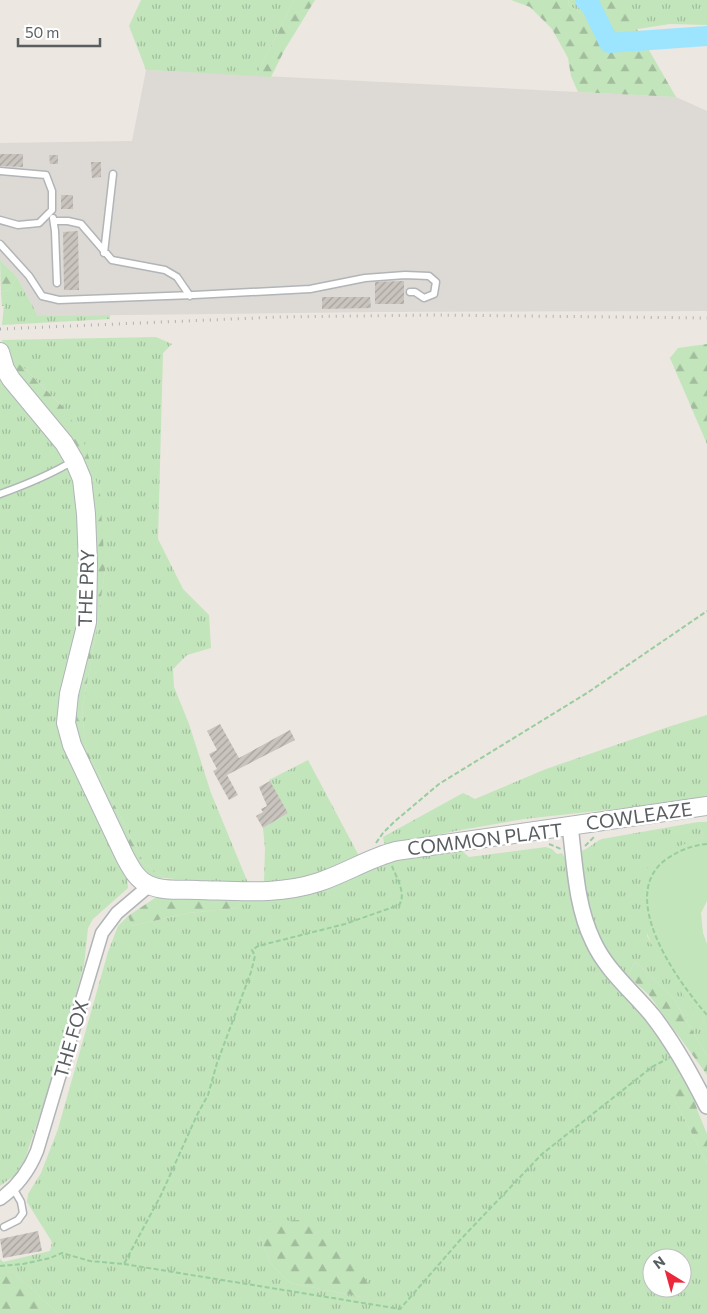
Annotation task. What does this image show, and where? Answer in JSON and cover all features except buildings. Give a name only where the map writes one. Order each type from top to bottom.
[{"type":"main road","name":"THE PRY","points":[[0,355],[5,369],[16,386],[64,443],[74,460],[82,480],[86,506],[87,622],[68,694],[66,723],[72,745],[125,857],[138,877],[150,885]]},
{"type":"main road","name":"COWLEAZE","points":[[570,826],[707,806]]},
{"type":"main road","name":"COMMON PLATT","points":[[150,885],[159,888],[177,889],[282,890],[319,882],[382,855],[570,826]]},
{"type":"street","name":"COMMON PLATT","points":[[570,826],[581,910],[593,942],[608,965],[651,1015],[678,1053],[707,1106]]},
{"type":"street","name":"THE FOX","points":[[0,1199],[20,1181],[32,1163],[42,1138],[102,933],[117,913],[150,885]]},
{"type":"lane","points":[[0,171],[46,175],[52,191],[56,283]]},
{"type":"lane","points":[[104,253],[112,174]]},
{"type":"lane","points":[[0,220],[18,225],[39,223],[52,210]]},
{"type":"lane","points":[[54,221],[68,221],[81,224],[112,260],[164,270],[177,277],[190,296]]},
{"type":"lane","points":[[0,244],[29,276],[42,296],[59,300],[190,296],[310,289],[365,278],[405,275],[429,276],[436,282],[434,294],[424,298],[415,292],[410,292]]},
{"type":"lane","points":[[0,494],[60,470],[74,460]]},
{"type":"lane","points":[[4,1227],[18,1220],[23,1213],[21,1202],[13,1188]]},
{"type":"path","points":[[124,1264],[161,1195],[208,1095],[217,1063],[251,972],[255,956],[252,950],[258,946],[345,924],[399,905],[401,894],[392,866],[392,858],[382,855],[377,841],[383,833],[439,784],[586,693],[707,611]]},
{"type":"path","points":[[707,844],[686,848],[661,862],[650,879],[647,893],[652,925],[662,952],[707,1015]]},
{"type":"path","points":[[0,1266],[23,1264],[50,1258],[62,1253],[90,1260],[400,1309],[461,1239],[542,1154],[652,1067],[678,1053]]},
{"type":"shaded area","points":[[146,70],[676,97],[707,111],[707,311],[38,316],[17,277],[0,260],[0,143],[132,141]]},
{"type":"green space","points":[[141,0],[294,0],[256,76],[146,70],[129,26]]},
{"type":"green space","points":[[294,0],[315,0],[285,49],[271,77],[256,76]]},
{"type":"green space","points":[[511,0],[568,0],[569,5],[609,34],[596,0],[620,0],[676,97],[578,92],[571,76],[568,58],[552,29],[530,7]]},
{"type":"green space","points":[[568,0],[596,0],[610,35],[569,5]]},
{"type":"green space","points":[[608,0],[707,0],[707,25],[670,24],[625,31]]},
{"type":"green space","points":[[0,260],[17,277],[9,290],[1,292]]},
{"type":"green space","points":[[17,277],[38,316],[110,315],[110,319],[2,325],[4,306],[2,306],[1,292],[9,290]]},
{"type":"green space","points":[[156,337],[172,344],[163,353],[158,539],[183,589],[209,615],[211,648],[187,655],[173,669],[174,687],[189,724],[211,793],[248,883],[228,884],[164,878],[144,863],[86,749],[82,710],[105,570],[63,407],[24,368],[10,365],[2,340]]},
{"type":"green space","points":[[707,344],[707,444],[670,358],[678,348]]},
{"type":"green space","points":[[15,361],[63,407],[82,436],[100,493],[105,570],[82,710],[86,749],[144,863],[164,878],[151,879],[138,868],[72,732],[90,500],[10,365]]},
{"type":"green space","points":[[0,368],[55,444],[74,477],[81,517],[80,618],[70,667],[58,704],[57,729],[80,782],[127,879],[128,888],[93,919],[88,928],[84,965],[49,1088],[25,1159],[15,1175],[0,1186]]},
{"type":"green space","points":[[707,715],[707,799],[524,819],[455,831],[388,846],[384,843],[383,837],[463,793],[475,799],[546,769]]},
{"type":"green space","points":[[308,760],[359,856],[315,876],[264,884],[265,848],[263,828],[288,813],[269,780]]},
{"type":"green space","points":[[698,822],[703,833],[702,837],[658,858],[647,936],[667,971],[707,1027],[707,1056],[674,999],[635,961],[628,976],[608,955],[589,919],[581,851],[602,839]]},
{"type":"green space","points":[[698,822],[707,822],[707,901],[701,913],[703,933],[707,944],[707,1027],[673,981],[653,947],[642,911],[641,892],[646,870],[657,858],[679,846],[702,837],[703,833]]},
{"type":"green space","points":[[546,847],[552,849],[557,854],[562,853],[565,858],[577,922],[586,943],[663,1043],[682,1074],[674,1078],[668,1087],[707,1163],[707,1313],[57,1313],[3,1262],[50,1251],[52,1242],[27,1202],[28,1194],[41,1173],[58,1129],[108,952],[118,926],[128,916],[132,926],[188,913],[237,908],[242,897],[329,885],[403,857],[462,851],[469,857]],"holes":[[[260,1237],[362,1297],[290,1283],[271,1264]]]},
{"type":"green space","points":[[179,892],[242,897],[237,908],[188,913],[132,926],[128,916],[155,898]]},
{"type":"green space","points":[[635,961],[674,999],[707,1056],[707,1075],[649,995],[628,976]]},
{"type":"green space","points":[[682,1074],[689,1083],[707,1134],[707,1163],[668,1087],[674,1078]]},
{"type":"green space","points":[[300,1220],[325,1228],[349,1255],[370,1286],[362,1297],[290,1283],[271,1264],[260,1237],[264,1222]]},
{"type":"green space","points":[[0,1259],[57,1313],[0,1313]]},
{"type":"waterway","points":[[585,0],[591,6],[609,43],[707,36]]},
{"type":"railway","points":[[0,329],[279,317],[435,315],[707,318]]}]
